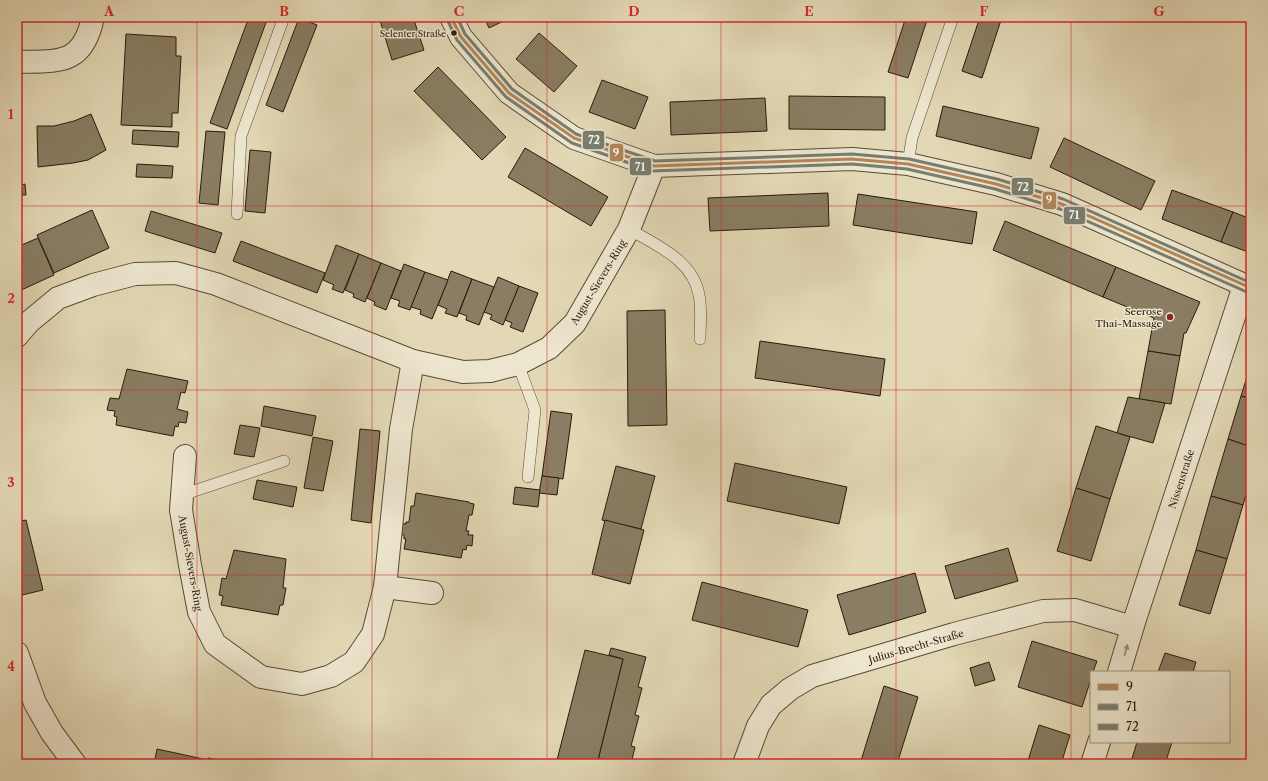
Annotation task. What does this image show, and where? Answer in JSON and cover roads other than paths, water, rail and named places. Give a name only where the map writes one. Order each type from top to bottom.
[{"type":"street","points":[[17,62],[61,60],[77,52],[86,41],[93,17]]},
{"type":"street","points":[[451,17],[461,37],[510,92],[574,138],[654,166],[852,159],[908,164],[996,184],[1062,204],[1248,287]]},
{"type":"street","name":"August-Sievers-Ring","points":[[17,336],[28,322],[58,298],[93,285],[135,274],[176,272],[216,284],[413,361],[463,372],[490,370],[518,364],[549,348],[575,323],[629,229],[654,166]]},
{"type":"street","name":"Nissenstraße","points":[[1119,671],[1132,627],[1248,287]]},
{"type":"street","name":"August-Sievers-Ring","points":[[185,456],[181,510],[199,612],[215,644],[261,677],[302,684],[331,676],[354,662],[373,634],[385,587],[401,429],[413,361]]},
{"type":"street","points":[[385,587],[432,594]]},
{"type":"street","name":"Julius-Brecht-Straße","points":[[744,764],[758,726],[771,705],[790,689],[812,676],[954,634],[1043,611],[1075,610],[1132,627]]},
{"type":"street","points":[[17,653],[34,703],[52,733],[75,764]]},
{"type":"street","points":[[1092,764],[1099,743]]},
{"type":"lane","points":[[237,214],[241,136],[284,17]]},
{"type":"lane","points":[[908,164],[912,138],[953,17]]},
{"type":"lane","points":[[629,229],[672,255],[691,272],[699,295],[700,339]]},
{"type":"lane","points":[[518,364],[535,410],[528,477]]},
{"type":"lane","points":[[182,495],[284,460]]},
{"type":"place","name":"Selenter Straße","points":[[454,33]]},
{"type":"place","name":"Seerose Thai-Massage","points":[[1170,317]]}]
